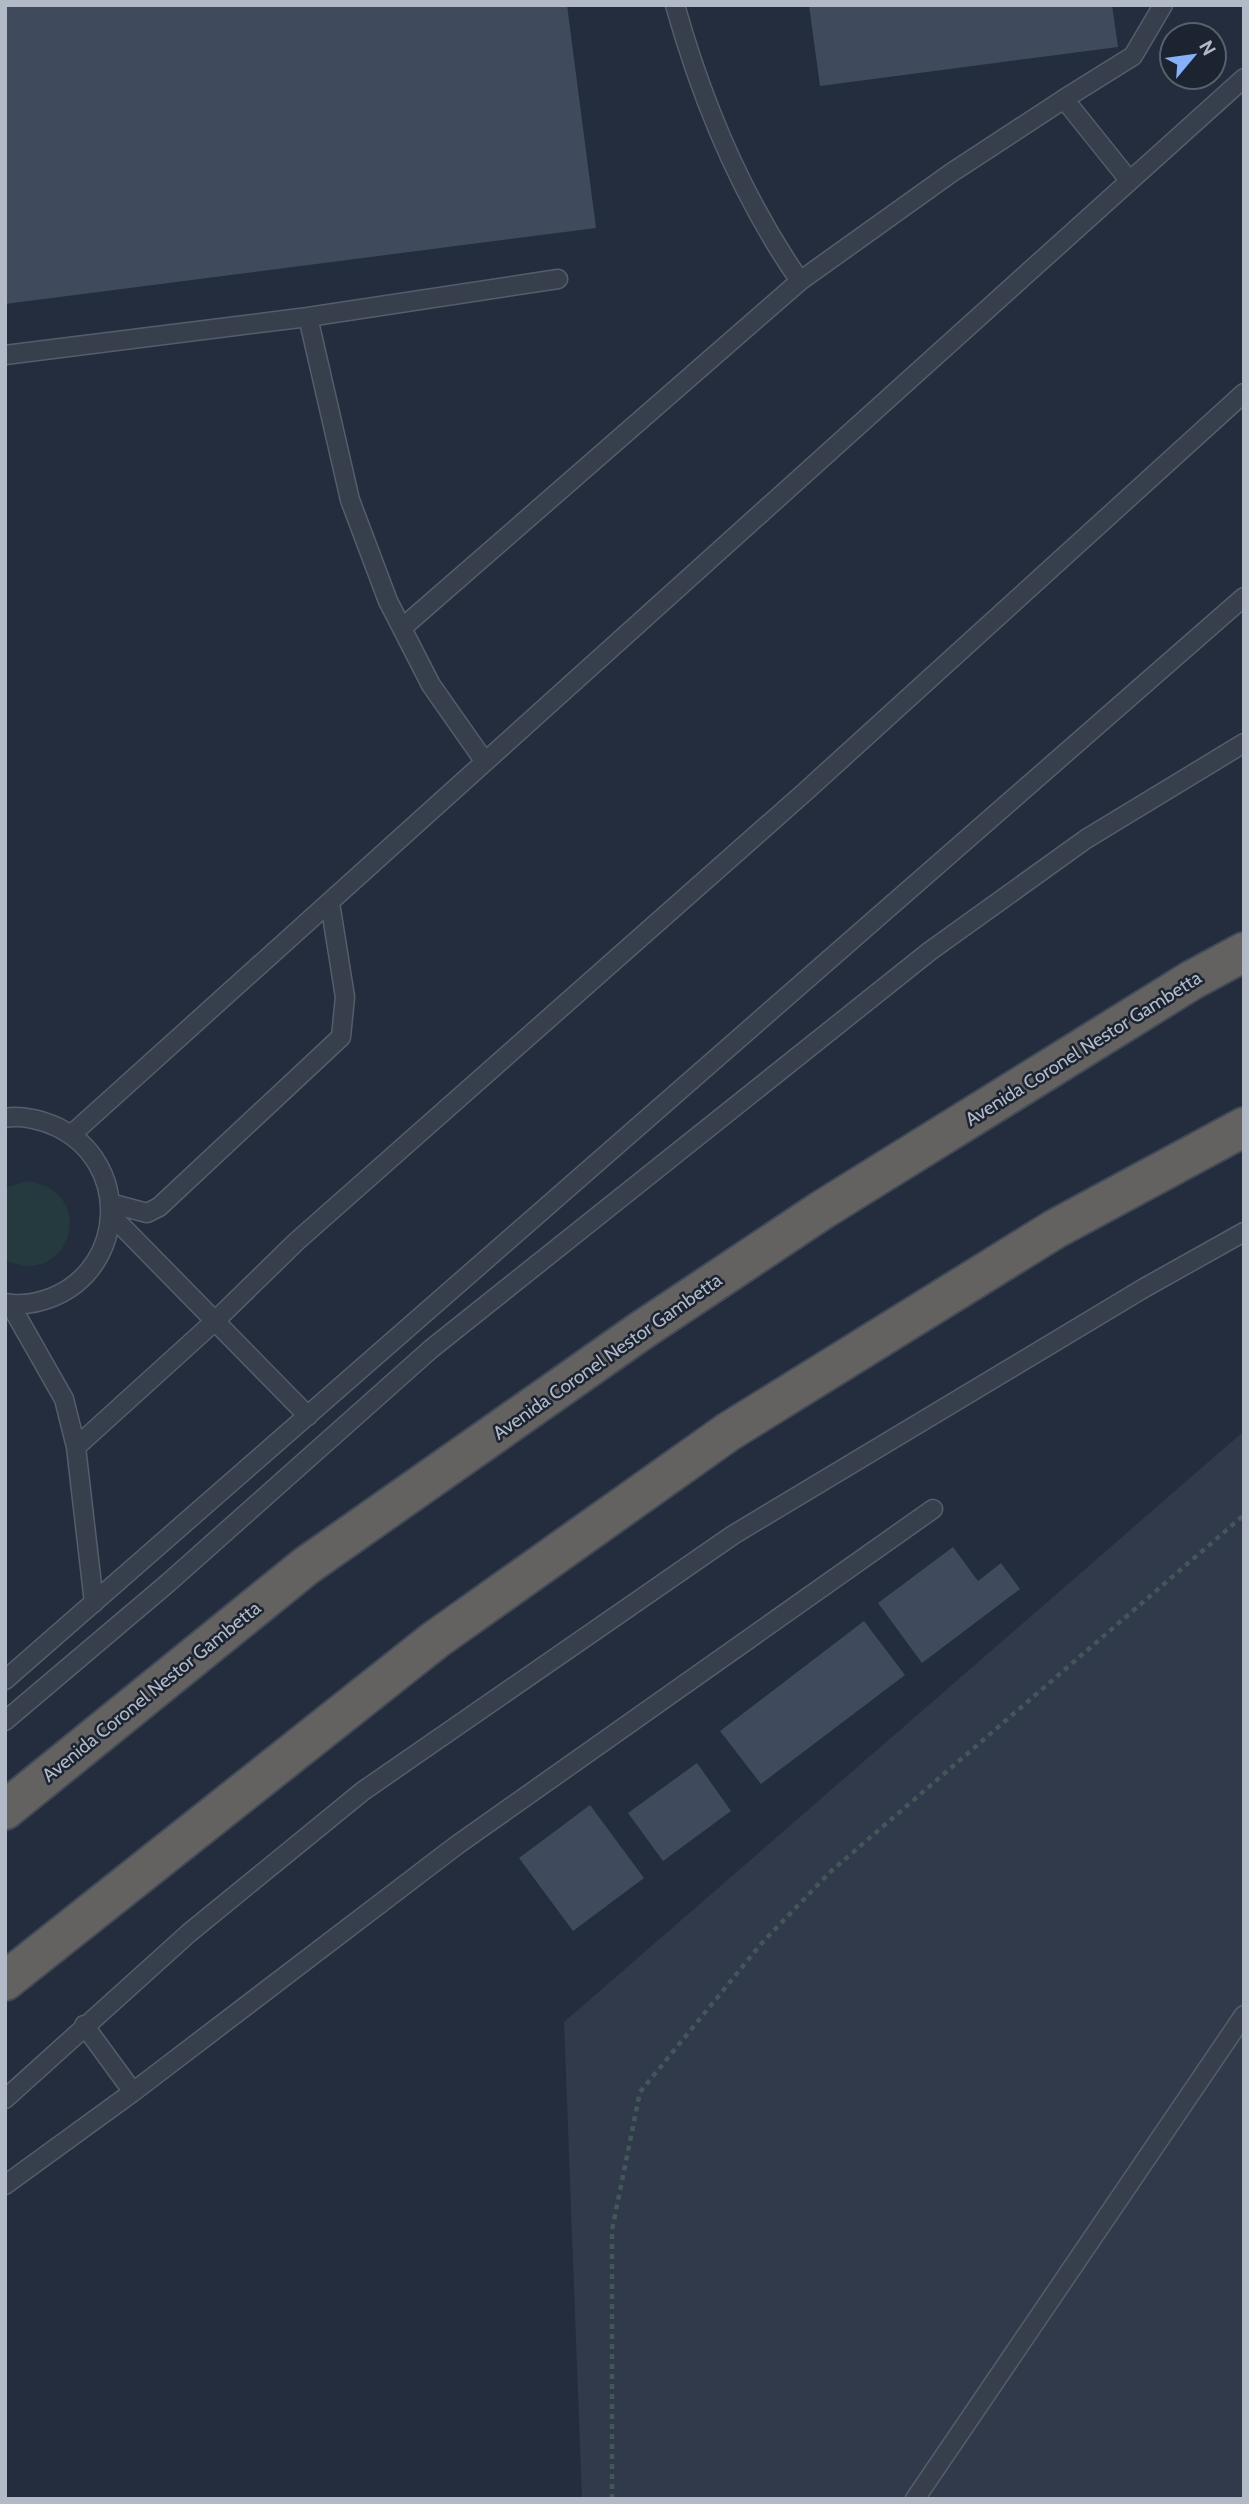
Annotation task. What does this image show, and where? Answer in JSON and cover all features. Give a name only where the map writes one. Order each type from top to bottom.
[{"type":"highway","name":"Avenida Coronel Nestor Gambetta","points":[[5,1810],[306,1566],[642,1330],[822,1210],[1192,980],[1244,952]]},
{"type":"highway","points":[[5,1981],[435,1640],[728,1432],[1055,1230],[1244,1127]]},
{"type":"lane","points":[[675,5],[689,54],[747,195],[779,251],[800,281]]},
{"type":"lane","points":[[402,628],[800,281],[974,157],[1133,56],[1163,5]]},
{"type":"lane","points":[[72,1134],[1244,79]]},
{"type":"lane","points":[[1064,99],[1129,180]]},
{"type":"lane","points":[[5,355],[309,317],[558,279]]},
{"type":"lane","points":[[309,317],[351,500],[388,601],[431,685],[485,762]]},
{"type":"lane","points":[[76,1447],[215,1321],[297,1241],[786,809],[1244,393]]},
{"type":"lane","points":[[5,1680],[1244,597]]},
{"type":"lane","points":[[5,1721],[168,1583],[432,1349],[930,951],[1086,839],[1244,743]]},
{"type":"lane","points":[[110,1209],[148,1213],[159,1207],[341,1037],[345,997],[330,903]]},
{"type":"lane","points":[[5,1118],[44,1121],[72,1134],[94,1158],[107,1185],[110,1209],[105,1244],[90,1270],[68,1290],[40,1302],[8,1304],[64,1399],[76,1447],[94,1603]]},
{"type":"lane","points":[[110,1209],[308,1416]]},
{"type":"lane","points":[[5,2099],[189,1933],[363,1791],[733,1535],[1144,1288],[1244,1232]]},
{"type":"lane","points":[[5,2185],[457,1846],[933,1509]]},
{"type":"lane","points":[[915,2499],[1244,2015]]},
{"type":"lane","points":[[84,2025],[132,2092]]},
{"type":"path","points":[[612,2499],[612,2230],[640,2092],[761,1944],[829,1873],[1244,1515]]},
{"type":"shaded area","points":[[1244,1431],[1244,2499],[582,2499],[564,2022]]},
{"type":"green space","points":[[28,1181],[51,1189],[64,1203],[70,1219],[68,1236],[60,1251],[46,1262],[27,1266],[5,1260],[5,1188]]},
{"type":"building","points":[[5,5],[567,5],[596,228],[5,304]]},
{"type":"building","points":[[809,5],[1112,5],[1118,47],[820,86]]},
{"type":"building","points":[[953,1547],[978,1581],[1001,1563],[1020,1589],[922,1663],[878,1603]]},
{"type":"building","points":[[864,1621],[905,1675],[761,1784],[720,1731]]},
{"type":"building","points":[[697,1763],[731,1811],[663,1861],[628,1813]]},
{"type":"building","points":[[590,1805],[644,1878],[573,1931],[519,1858]]}]
